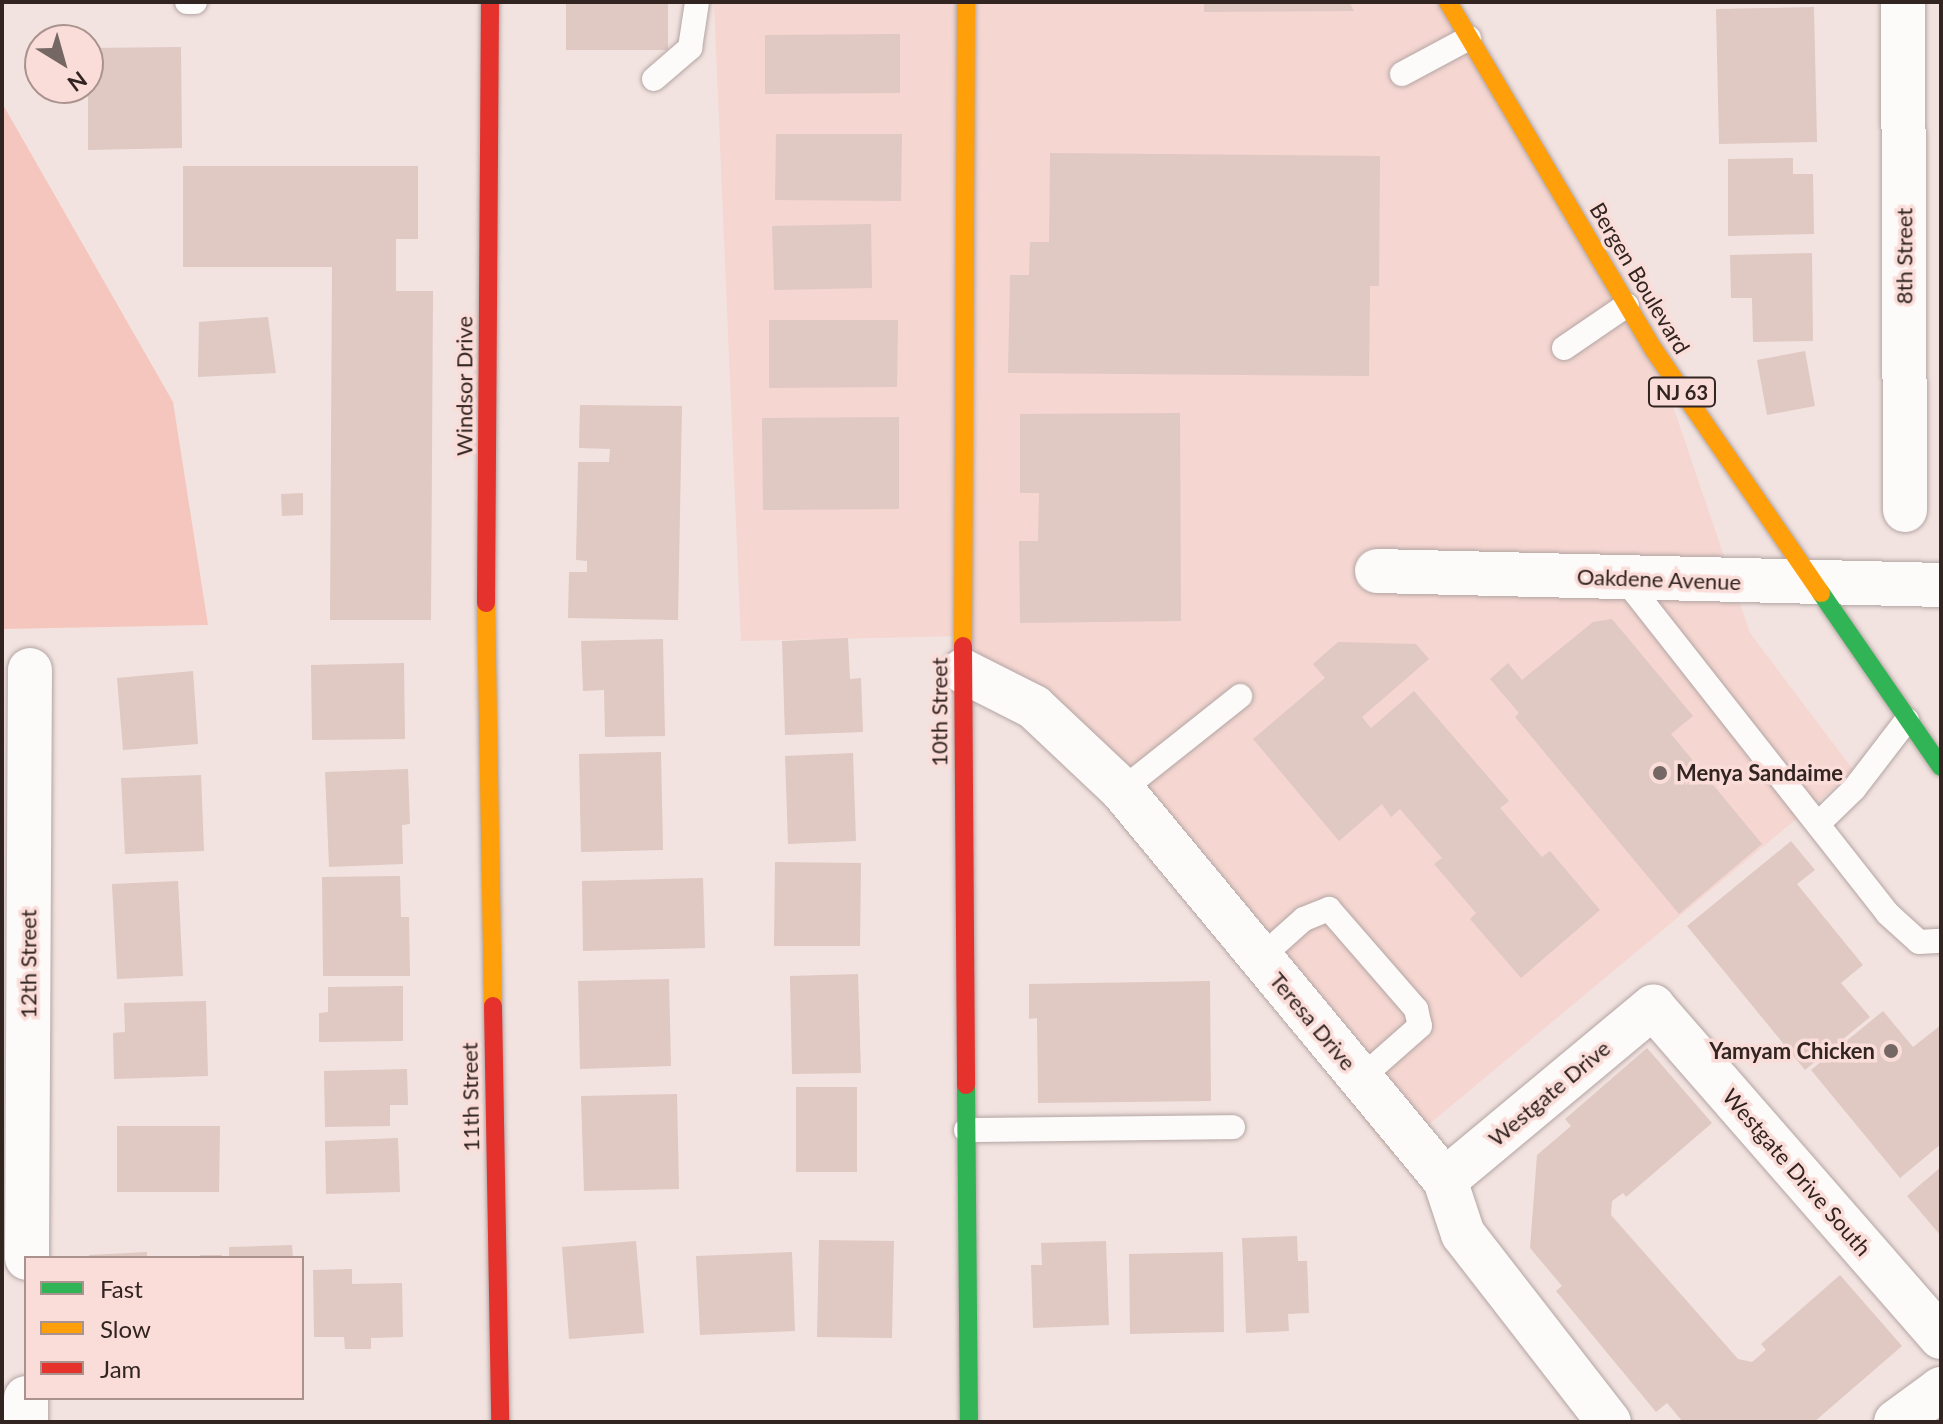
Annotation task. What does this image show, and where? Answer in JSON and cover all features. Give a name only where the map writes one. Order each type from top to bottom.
[{"type":"street","name":"Windsor Drive","points":[[488,771],[490,2]]},
{"type":"street","name":"10th Street","points":[[966,2],[963,671],[969,1422]]},
{"type":"street","name":"Bergen Boulevard","points":[[1448,2],[1627,305],[1812,585],[1941,767]]},
{"type":"street","name":"8th Street","points":[[1903,2],[1905,510]]},
{"type":"street","name":"Oakdene Avenue","points":[[1377,571],[1812,585],[1941,585]]},
{"type":"street","name":"12th Street","points":[[27,1256],[30,670]]},
{"type":"street","name":"Teresa Drive","points":[[963,671],[1034,707],[1122,790],[1445,1180],[1463,1234],[1609,1422]]},
{"type":"street","name":"11th Street","points":[[488,771],[500,1422]]},
{"type":"street","name":"Westgate Drive","points":[[1445,1180],[1653,1007]]},
{"type":"street","name":"Westgate Drive South","points":[[1653,1007],[1941,1337]]},
{"type":"street","points":[[1896,1422],[1941,1389]]},
{"type":"street","points":[[26,1400],[26,1422]]},
{"type":"lane","points":[[187,2],[195,2]]},
{"type":"lane","points":[[654,79],[690,48],[697,2]]},
{"type":"lane","points":[[1402,74],[1469,38]]},
{"type":"lane","points":[[1564,348],[1627,305]]},
{"type":"lane","points":[[1623,577],[1887,913],[1930,941]]},
{"type":"lane","points":[[1122,790],[1240,696]]},
{"type":"lane","points":[[1818,824],[1854,789],[1907,720]]},
{"type":"lane","points":[[1260,958],[1304,919],[1329,909],[1416,1009],[1420,1026],[1361,1078]]},
{"type":"lane","points":[[966,1130],[1233,1127]]},
{"type":"shaded area","points":[[714,2],[1448,2],[1654,350],[1750,633],[1854,771],[1392,1155],[1112,799],[963,636],[741,641]]},
{"type":"shaded area","points":[[2,103],[173,402],[208,625],[2,629]]},
{"type":"building","points":[[566,2],[668,2],[668,50],[566,50]]},
{"type":"building","points":[[1204,2],[1349,2],[1354,11],[1204,12]]},
{"type":"building","points":[[1814,7],[1817,142],[1719,144],[1716,9]]},
{"type":"building","points":[[900,34],[900,93],[765,94],[765,35]]},
{"type":"building","points":[[181,47],[182,148],[88,150],[88,104],[104,104],[104,48]]},
{"type":"building","points":[[776,134],[902,134],[901,201],[775,200]]},
{"type":"building","points":[[1050,153],[1380,156],[1379,286],[1370,286],[1369,376],[1008,373],[1010,275],[1029,275],[1030,242],[1049,242]]},
{"type":"building","points":[[1793,158],[1793,174],[1813,174],[1814,234],[1728,236],[1728,159]]},
{"type":"building","points":[[183,166],[418,166],[418,239],[396,239],[396,291],[433,291],[431,620],[330,620],[332,267],[183,267]]},
{"type":"building","points":[[871,224],[872,288],[774,290],[772,226]]},
{"type":"building","points":[[1812,253],[1813,341],[1753,342],[1752,298],[1731,298],[1730,255]]},
{"type":"building","points":[[268,317],[276,373],[198,377],[199,322]]},
{"type":"building","points":[[769,320],[898,320],[897,387],[769,388]]},
{"type":"building","points":[[1805,351],[1815,406],[1767,415],[1757,360]]},
{"type":"building","points":[[580,405],[682,406],[678,620],[568,618],[569,572],[587,572],[587,561],[576,560],[578,462],[609,462],[610,449],[579,448]]},
{"type":"building","points":[[1180,413],[1181,621],[1020,623],[1019,541],[1038,541],[1039,493],[1020,493],[1020,414]]},
{"type":"building","points":[[899,417],[899,509],[763,510],[762,418]]},
{"type":"building","points":[[303,493],[303,515],[282,516],[281,494]]},
{"type":"building","points":[[1612,619],[1693,716],[1671,734],[1762,844],[1679,914],[1515,717],[1519,713],[1490,679],[1508,663],[1522,680],[1593,622]]},
{"type":"building","points":[[848,638],[850,679],[861,678],[863,732],[785,735],[782,641]]},
{"type":"building","points":[[663,639],[665,736],[605,737],[604,690],[583,691],[581,641]]},
{"type":"building","points":[[1338,642],[1416,644],[1429,659],[1362,717],[1371,728],[1414,691],[1509,801],[1500,808],[1542,857],[1550,851],[1600,910],[1521,978],[1470,919],[1476,913],[1434,864],[1442,858],[1400,809],[1391,817],[1382,804],[1339,841],[1253,739],[1325,678],[1313,664]]},
{"type":"building","points":[[404,663],[405,739],[312,740],[311,665]]},
{"type":"building","points":[[193,671],[198,744],[123,750],[117,678]]},
{"type":"building","points":[[661,752],[663,850],[581,852],[579,754]]},
{"type":"building","points":[[853,753],[856,841],[788,844],[785,756]]},
{"type":"building","points":[[408,769],[410,824],[402,825],[403,864],[329,867],[325,772]]},
{"type":"building","points":[[201,775],[204,851],[125,854],[121,778]]},
{"type":"building","points":[[1791,841],[1815,870],[1797,884],[1863,965],[1841,983],[1870,1017],[1805,1070],[1687,926]]},
{"type":"building","points":[[775,862],[861,863],[860,946],[774,946]]},
{"type":"building","points":[[400,876],[401,917],[409,917],[410,976],[323,976],[322,877]]},
{"type":"building","points":[[703,878],[705,948],[583,951],[582,881]]},
{"type":"building","points":[[178,881],[183,976],[117,979],[112,884]]},
{"type":"building","points":[[858,974],[861,1073],[792,1074],[790,976]]},
{"type":"building","points":[[669,979],[671,1066],[580,1069],[578,981]]},
{"type":"building","points":[[1210,981],[1211,1101],[1038,1103],[1037,1018],[1029,1019],[1029,984]]},
{"type":"building","points":[[403,986],[403,1041],[319,1042],[319,1013],[328,1012],[328,987]]},
{"type":"building","points":[[206,1001],[208,1076],[114,1079],[113,1033],[125,1032],[124,1003]]},
{"type":"building","points":[[1883,1011],[1913,1047],[1941,1025],[1941,1144],[1900,1178],[1811,1070]]},
{"type":"building","points":[[1647,1048],[1712,1123],[1626,1197],[1623,1193],[1612,1201],[1611,1215],[1738,1359],[1752,1362],[1766,1350],[1761,1344],[1840,1275],[1902,1346],[1814,1422],[1683,1422],[1667,1403],[1656,1412],[1556,1291],[1562,1286],[1530,1248],[1537,1155],[1571,1126],[1565,1119]]},
{"type":"building","points":[[407,1069],[408,1105],[390,1105],[390,1126],[325,1127],[324,1071]]},
{"type":"building","points":[[796,1087],[857,1087],[857,1172],[796,1172]]},
{"type":"building","points":[[677,1094],[679,1189],[584,1191],[581,1096]]},
{"type":"building","points":[[117,1126],[220,1126],[219,1192],[117,1192]]},
{"type":"building","points":[[398,1138],[400,1192],[326,1194],[325,1141]]},
{"type":"building","points":[[1941,1167],[1941,1236],[1907,1196]]},
{"type":"building","points":[[1297,1236],[1298,1261],[1307,1261],[1309,1313],[1288,1314],[1289,1331],[1246,1333],[1242,1238]]},
{"type":"building","points":[[819,1240],[894,1241],[892,1338],[817,1337]]},
{"type":"building","points":[[636,1241],[644,1333],[569,1339],[562,1247]]},
{"type":"building","points":[[1106,1241],[1109,1325],[1033,1328],[1031,1265],[1042,1265],[1041,1243]]},
{"type":"building","points":[[292,1245],[293,1256],[229,1256],[229,1247]]},
{"type":"building","points":[[147,1252],[147,1256],[89,1255]]},
{"type":"building","points":[[792,1252],[795,1331],[700,1335],[696,1256]]},
{"type":"building","points":[[1223,1252],[1224,1332],[1130,1334],[1129,1254]]},
{"type":"building","points":[[352,1269],[352,1284],[402,1283],[403,1337],[371,1338],[371,1349],[345,1349],[344,1337],[314,1337],[313,1270]]},
{"type":"traffic: fast","points":[[1821,593],[1941,767]]},
{"type":"traffic: fast","points":[[966,1085],[969,1422]]},
{"type":"traffic: slow","points":[[963,646],[966,2]]},
{"type":"traffic: slow","points":[[1448,2],[1654,350],[1821,593]]},
{"type":"traffic: slow","points":[[486,603],[493,1006]]},
{"type":"traffic: jam","points":[[486,603],[490,2]]},
{"type":"traffic: jam","points":[[963,646],[966,1085]]},
{"type":"traffic: jam","points":[[493,1006],[500,1422]]},
{"type":"place","name":"Menya Sandaime","points":[[1660,773]]},
{"type":"place","name":"Yamyam Chicken","points":[[1891,1051]]}]
